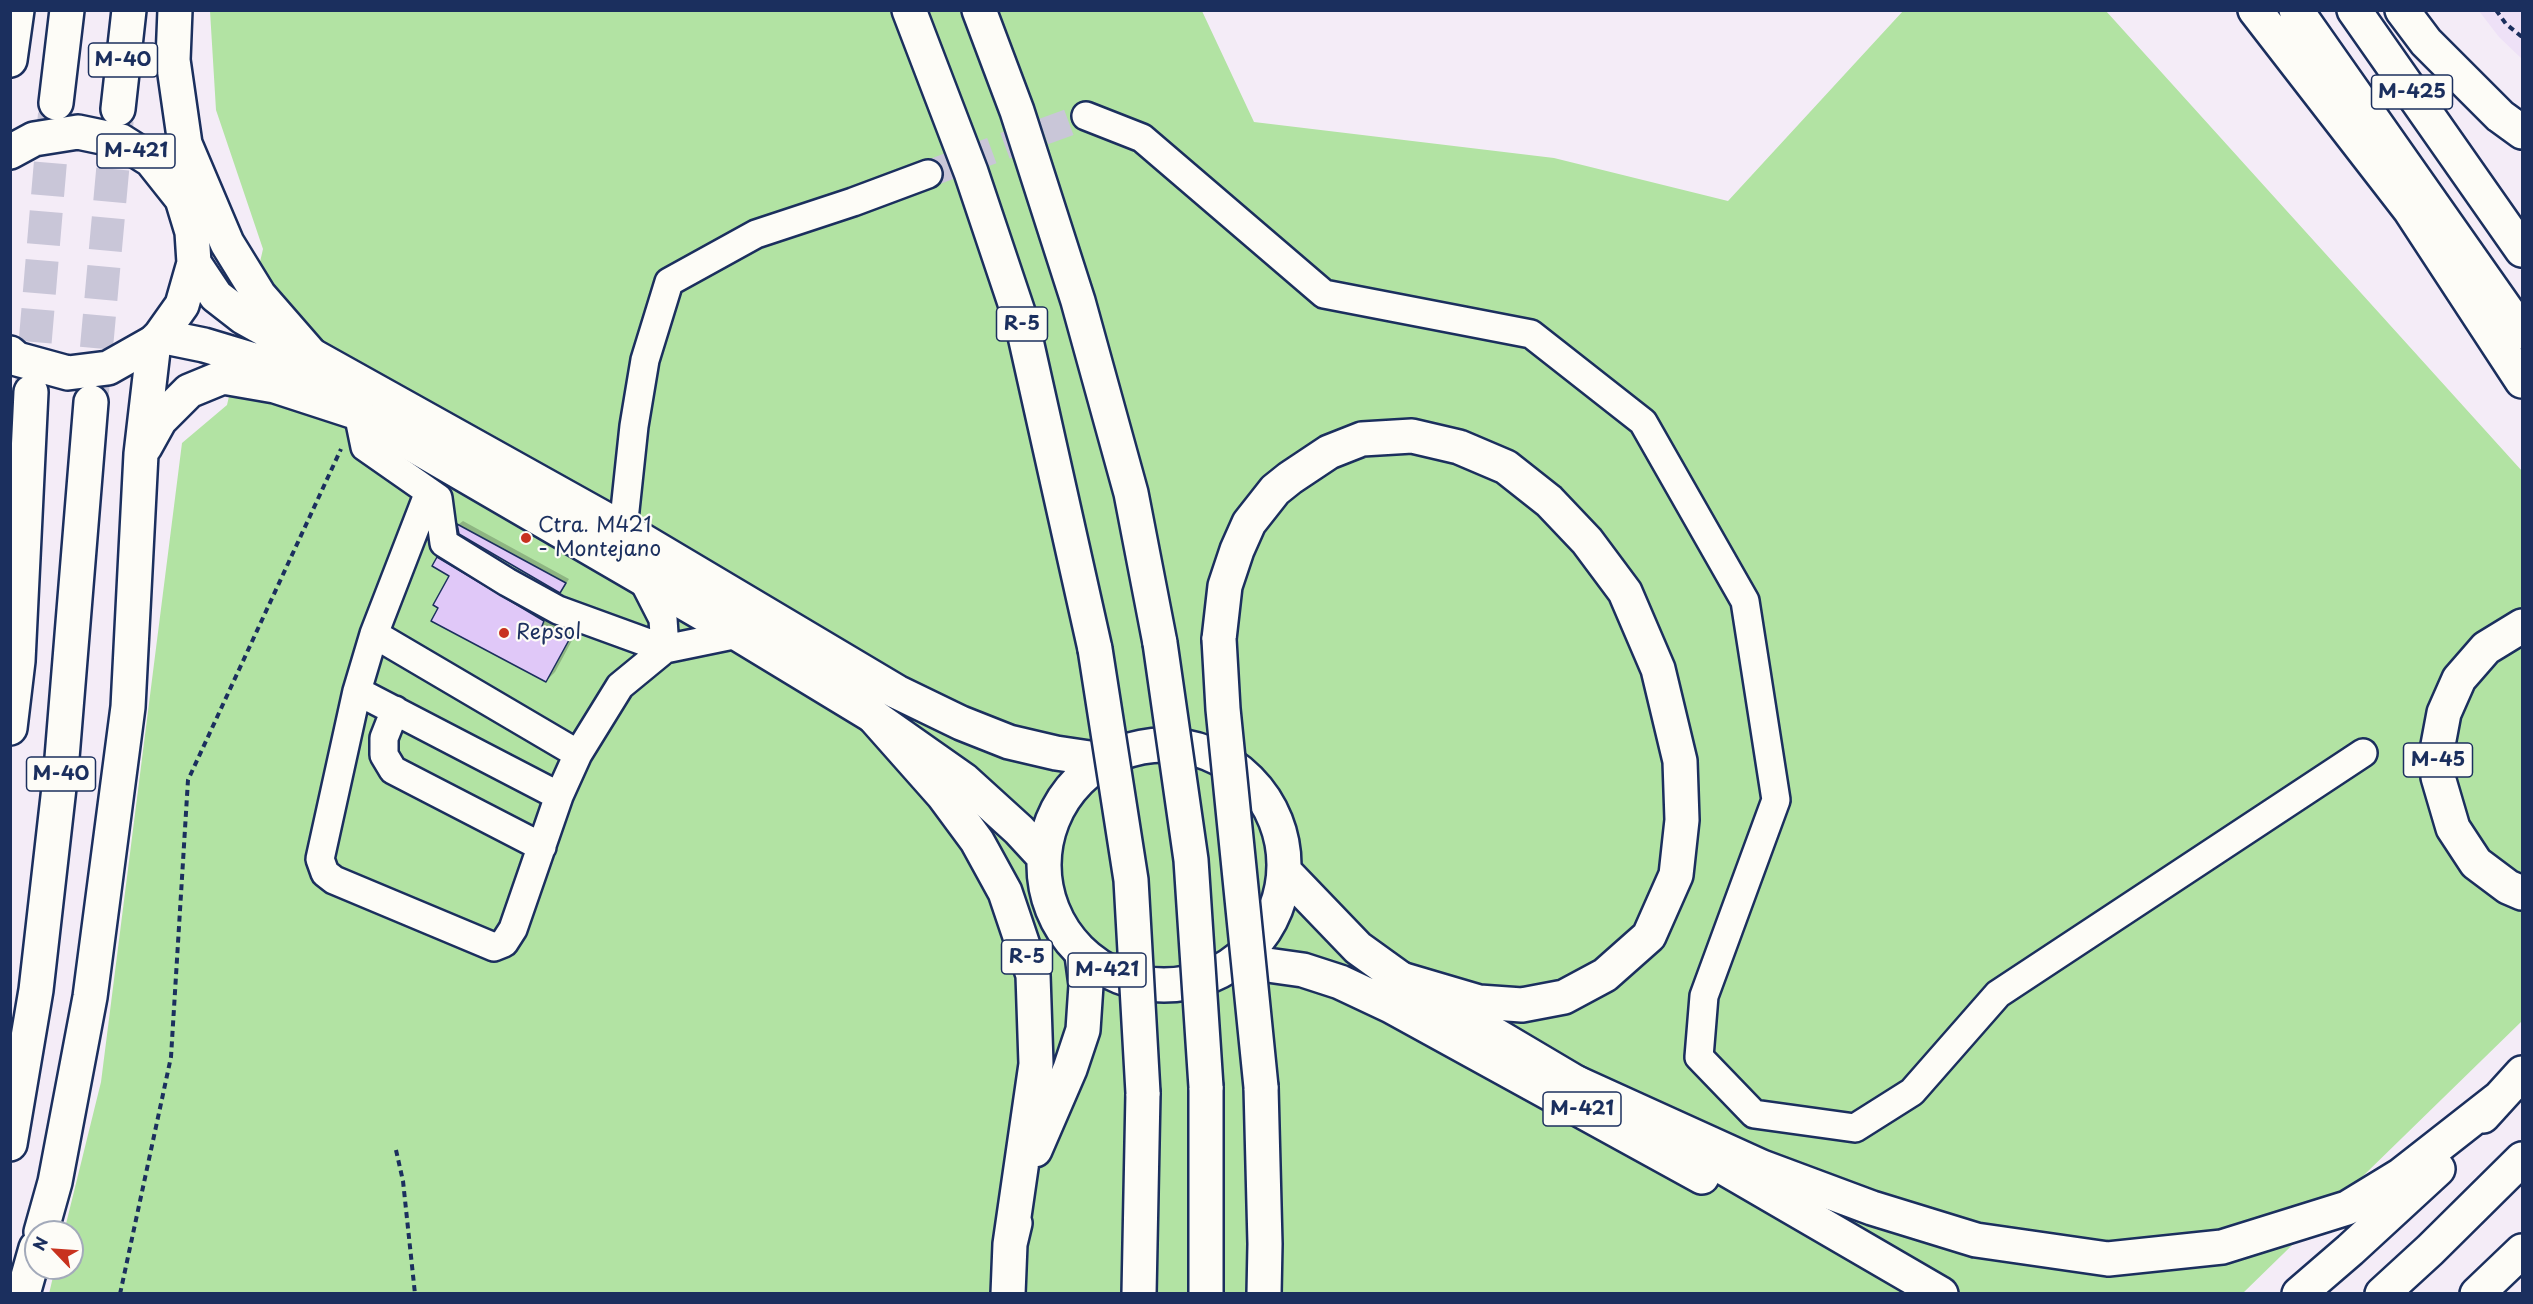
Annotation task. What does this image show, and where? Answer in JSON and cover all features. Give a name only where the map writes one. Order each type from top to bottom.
[{"type":"main road","points":[[11,53],[17,10]]},
{"type":"main road","name":"M-40","points":[[56,103],[67,10]]},
{"type":"main road","name":"M-40","points":[[118,109],[129,10]]},
{"type":"main road","points":[[175,10],[173,60],[185,144],[182,199]]},
{"type":"main road","name":"R-5","points":[[909,10],[971,172],[1023,327],[1095,650],[1131,880],[1143,1093],[1139,1293]]},
{"type":"main road","name":"R-5","points":[[978,10],[1017,111],[1078,301],[1131,493],[1160,643],[1191,860],[1206,1087],[1206,1293]]},
{"type":"main road","points":[[2255,10],[2410,210],[2523,381]]},
{"type":"main road","points":[[2296,10],[2523,332]]},
{"type":"main road","name":"M-425","points":[[2354,10],[2523,250]]},
{"type":"main road","name":"M-425","points":[[2397,10],[2469,173]]},
{"type":"main road","points":[[2402,10],[2426,42],[2500,116],[2523,132]]},
{"type":"main road","name":"M-421","points":[[10,152],[34,139],[78,132],[121,141],[151,160],[182,199],[192,232],[194,263],[182,305],[157,339],[108,368],[68,373],[18,359],[10,353]]},
{"type":"main road","points":[[185,144],[226,243],[259,295],[313,357]]},
{"type":"main road","name":"M-421","points":[[194,263],[216,296],[243,317],[623,529],[897,692],[961,723],[1018,744],[1056,753],[1103,760]]},
{"type":"main road","points":[[44,1220],[55,1182],[90,997],[128,707],[141,454],[157,339],[204,345],[254,360],[358,413],[738,634],[873,716],[964,780],[1019,830],[1043,856]]},
{"type":"main road","points":[[141,454],[159,420],[189,391],[223,377],[274,386],[358,413]]},
{"type":"main road","points":[[10,728],[18,661],[31,392]]},
{"type":"main road","name":"M-40","points":[[10,1144],[36,990],[60,781],[91,402]]},
{"type":"main road","points":[[1264,1293],[1261,1087],[1224,721],[1219,639],[1225,586],[1237,550],[1249,524],[1275,490],[1329,452],[1362,440],[1412,436],[1459,447],[1506,467],[1549,501],[1587,541],[1624,592],[1658,669],[1680,761],[1682,820],[1676,875],[1649,936],[1605,975],[1564,997],[1522,1005],[1479,1002],[1401,979]]},
{"type":"main road","name":"M-45","points":[[2523,626],[2486,648],[2459,679],[2444,713],[2438,745],[2438,777],[2453,828],[2476,863],[2508,888],[2523,893]]},
{"type":"main road","name":"R-5","points":[[873,716],[943,795],[977,841],[1005,892],[1033,975],[1036,1064],[1010,1244],[1008,1293]]},
{"type":"main road","name":"M-421","points":[[1180,746],[1201,750],[1223,760],[1247,777],[1265,797],[1278,820],[1284,842],[1284,872],[1277,904],[1263,932],[1239,961],[1206,978],[1162,986],[1119,978],[1082,955],[1064,934],[1051,910],[1043,882],[1043,856],[1051,824],[1068,792],[1103,760],[1134,748],[1180,746]]},
{"type":"main road","name":"M-421","points":[[1284,872],[1358,948],[1401,979],[1941,1293]]},
{"type":"main road","name":"R-5","points":[[1010,1244],[1035,1150],[1070,1070],[1083,1030],[1086,985],[1082,955]]},
{"type":"main road","name":"M-421","points":[[1239,961],[1303,970],[1340,982],[1391,1006],[1567,1101],[1910,1293]]},
{"type":"main road","points":[[2299,1293],[2441,1167],[2523,1072]]},
{"type":"main road","points":[[1577,1083],[1762,1167],[1872,1208],[1976,1240],[2108,1260],[2222,1247],[2347,1208],[2401,1175],[2498,1099]]},
{"type":"main road","points":[[2382,1293],[2430,1250],[2523,1159]]},
{"type":"main road","points":[[2477,1293],[2523,1251]]},
{"type":"lane","points":[[1086,116],[1142,138],[1324,294],[1531,334],[1643,422],[1745,601],[1776,800],[1704,996],[1699,1057],[1754,1114],[1855,1128],[1912,1092],[1998,994],[2363,753]]},
{"type":"lane","points":[[623,529],[634,426],[645,360],[669,282],[756,234],[928,174]]},
{"type":"lane","points":[[358,413],[365,447],[438,498],[444,543],[558,610],[665,650]]},
{"type":"lane","points":[[429,492],[375,634],[357,691],[320,859],[325,873],[334,879],[494,947],[504,943],[513,929],[559,796],[578,754],[620,686],[665,650],[738,634]]},
{"type":"lane","points":[[642,578],[663,618],[665,650]]},
{"type":"lane","points":[[375,634],[578,754]]},
{"type":"lane","points":[[357,691],[559,796]]},
{"type":"lane","points":[[394,710],[384,738],[384,756],[393,770],[542,847]]},
{"type":"path","points":[[2496,10],[2506,24],[2523,37]]},
{"type":"path","points":[[120,1293],[171,1056],[188,780],[358,413]]},
{"type":"path","points":[[396,1150],[403,1181],[415,1293]]},
{"type":"shaded area","points":[[2479,11],[2522,11],[2522,59],[2499,37]]},
{"type":"green space","points":[[210,11],[1202,11],[1254,122],[1554,158],[1728,201],[1903,11],[2106,11],[2522,471],[2522,1021],[2243,1293],[49,1294],[52,1280],[84,1280],[84,1220],[67,1220],[101,1082],[182,443],[227,405],[263,249],[216,110]]},
{"type":"building","points":[[457,524],[566,583],[560,593],[459,534]]},
{"type":"building","name":"Repsol","points":[[437,557],[544,621],[542,626],[569,640],[546,682],[431,621],[438,608],[433,605],[449,576],[432,566]]},
{"type":"tunnel","points":[[31,391],[55,108]]},
{"type":"tunnel","points":[[92,397],[118,111]]},
{"type":"tunnel","points":[[928,174],[1086,116]]},
{"type":"place","name":"Ctra. M421 - Montejano","points":[[526,538]]},
{"type":"place","name":"Repsol","points":[[504,633]]}]
